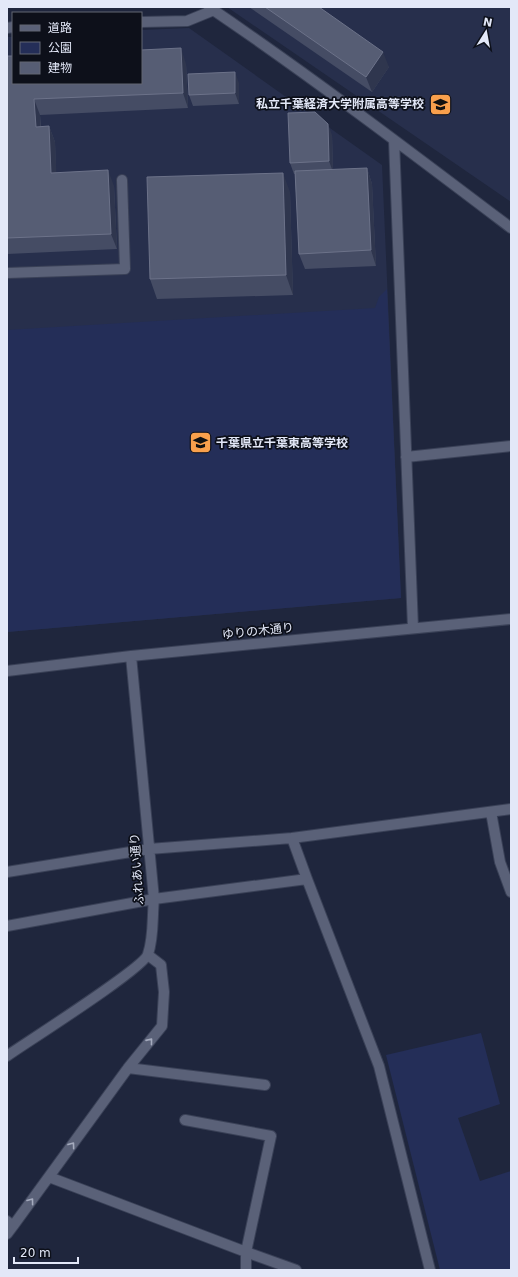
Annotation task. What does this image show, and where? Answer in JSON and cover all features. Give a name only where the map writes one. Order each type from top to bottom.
[{"type":"street","points":[[142,22],[188,21],[211,9],[276,53],[511,228]]},
{"type":"street","points":[[394,140],[413,628]]},
{"type":"street","points":[[7,273],[125,269],[122,180]]},
{"type":"street","points":[[406,457],[511,446]]},
{"type":"street","name":"ゆりの木通り","points":[[7,670],[131,656],[511,619]]},
{"type":"street","name":"ふれあい通り","points":[[131,656],[154,899],[152,933],[148,956]]},
{"type":"street","points":[[7,872],[149,849],[292,838],[511,809]]},
{"type":"street","points":[[491,812],[500,862],[511,892]]},
{"type":"street","points":[[292,838],[306,879],[379,1066],[430,1270]]},
{"type":"street","points":[[7,926],[154,899],[306,879]]},
{"type":"street","points":[[7,1056],[124,977],[148,956],[161,965],[164,992],[162,1026],[128,1068],[49,1176],[9,1227]]},
{"type":"street","points":[[128,1068],[265,1084]]},
{"type":"street","points":[[185,1120],[270,1136],[246,1252],[246,1270]]},
{"type":"street","points":[[49,1176],[296,1270]]},
{"type":"shaded area","name":"私立千葉経済大学附属高等学校","points":[[227,7],[511,7],[511,202]]},
{"type":"shaded area","name":"千葉県立千葉東高等学校","points":[[189,28],[382,165],[401,598],[7,632],[7,37],[12,37],[12,84],[142,84],[142,30]]},
{"type":"green space","points":[[387,289],[401,598],[7,632],[7,330],[375,308],[379,297]]},
{"type":"green space","points":[[481,1033],[500,1104],[458,1118],[480,1181],[511,1171],[511,1270],[440,1270],[386,1055]]},
{"type":"building","points":[[265,7],[319,7],[383,52],[366,77]]},
{"type":"building","points":[[181,48],[183,93],[34,99],[36,127],[49,126],[51,173],[108,170],[111,234],[7,238],[7,56],[12,56],[12,84],[142,84],[142,50]]},
{"type":"building","points":[[235,72],[235,93],[189,95],[188,74]]},
{"type":"building","points":[[315,112],[328,124],[329,161],[290,163],[288,113]]},
{"type":"building","points":[[367,168],[371,250],[299,254],[295,171]]},
{"type":"building","points":[[283,173],[286,275],[150,279],[147,177]]},
{"type":"place","name":"私立千葉経済大学附属高等学校","points":[[440,104]]},
{"type":"place","name":"千葉県立千葉東高等学校","points":[[201,443]]}]
